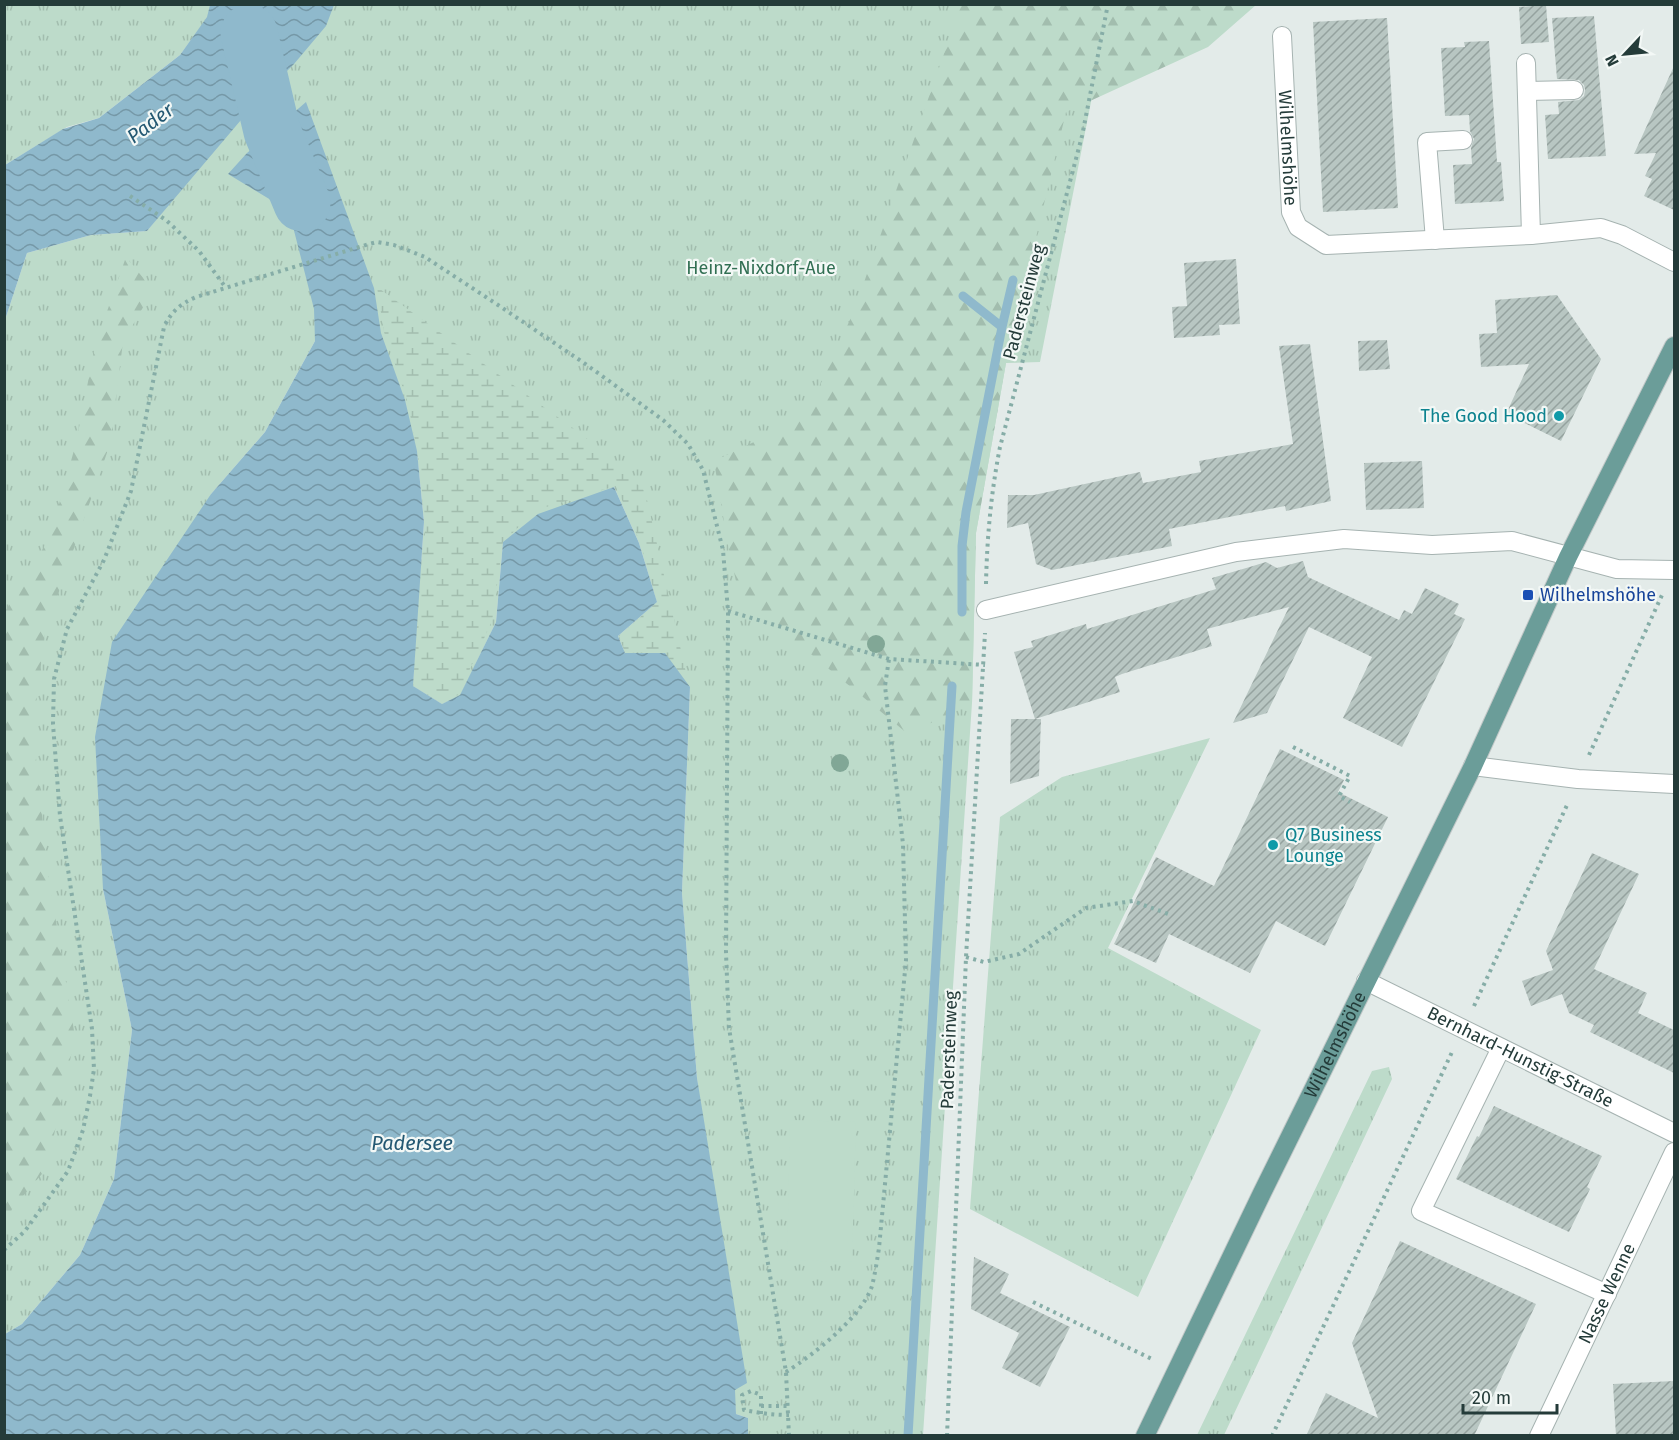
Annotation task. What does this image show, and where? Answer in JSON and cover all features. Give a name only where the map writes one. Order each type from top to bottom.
[{"type":"main road","name":"Wilhelmshöhe","points":[[1145,1436],[1473,766],[1568,557],[1674,346]]},
{"type":"street","name":"Wilhelmshöhe","points":[[1282,36],[1291,212],[1298,227],[1326,245],[1531,235],[1601,228],[1622,235],[1674,262]]},
{"type":"street","points":[[1526,63],[1531,235]]},
{"type":"street","points":[[1527,91],[1574,90]]},
{"type":"street","points":[[1435,240],[1427,142],[1463,140]]},
{"type":"street","points":[[986,610],[1236,552],[1344,539],[1432,545],[1512,541],[1617,569],[1674,570]]},
{"type":"street","points":[[1473,766],[1578,779],[1674,784]]},
{"type":"street","name":"Bernhard-Hunstig-Straße","points":[[1366,981],[1674,1132]]},
{"type":"street","points":[[1501,1048],[1421,1212],[1607,1294]]},
{"type":"street","name":"Nasse Wenne","points":[[1539,1436],[1674,1152]]},
{"type":"path","name":"Padersteinweg","points":[[986,610],[987,528],[1000,447],[1082,136],[1108,4]]},
{"type":"path","points":[[130,196],[166,220],[199,251],[226,288]]},
{"type":"path","points":[[4,1250],[25,1231],[68,1171],[83,1130],[94,1069],[92,1029],[60,816],[53,724],[54,678],[67,629],[104,560],[131,491],[164,327],[170,315],[184,302],[369,244],[377,242],[394,245],[424,257],[584,363],[663,420],[688,444],[703,470],[723,550],[728,611],[726,953],[729,1028],[786,1372],[789,1436]]},
{"type":"path","points":[[728,611],[888,659],[885,686],[903,844],[906,960],[879,1248],[871,1287],[853,1317],[810,1357],[786,1372]]},
{"type":"path","name":"Padersteinweg","points":[[888,659],[985,665],[966,957],[947,1436]]},
{"type":"path","points":[[1293,747],[1350,776],[1340,796],[1350,802]]},
{"type":"path","points":[[966,957],[984,962],[1019,954],[1086,908],[1133,901],[1171,915]]},
{"type":"path","points":[[1033,1302],[1176,1371]]},
{"type":"path","points":[[761,1414],[761,1395],[751,1391],[742,1395],[744,1410],[761,1414],[789,1415]]},
{"type":"path","points":[[761,1406],[788,1406]]},
{"type":"green space","name":"Heinz-Nixdorf-Aue","points":[[5,5],[1110,5],[1040,362],[1006,363],[976,533],[972,703],[923,1435],[748,1435],[748,1418],[736,1414],[697,1078],[682,893],[690,687],[641,654],[625,653],[618,636],[657,602],[639,543],[614,487],[503,542],[496,622],[460,696],[442,704],[413,686],[424,522],[417,451],[315,341],[265,432],[211,494],[103,889],[132,1030],[114,1179],[80,1255],[22,1324],[5,1334],[5,320],[27,253],[91,235],[147,231],[189,179],[207,18],[180,55],[99,118],[67,127],[5,165]]},
{"type":"green space","points":[[961,5],[1256,5],[1208,47],[1066,112],[1006,363],[976,533],[972,703],[908,734],[739,595],[714,461],[805,418],[854,311]]},
{"type":"green space","points":[[126,257],[153,290],[123,342],[110,444],[45,632],[33,729],[48,873],[75,1037],[47,1168],[5,1217],[6,610],[50,537],[76,443],[95,346]]},
{"type":"green space","points":[[377,287],[584,436],[645,491],[689,686],[664,652],[625,653],[619,636],[657,602],[640,542],[616,486],[536,510],[503,542],[492,621],[458,695],[442,704],[413,686],[417,599],[426,525],[417,451],[408,403],[384,332]]},
{"type":"green space","points":[[1210,738],[1108,948],[1261,1030],[1138,1297],[970,1209],[1000,817],[1062,777]]},
{"type":"green space","points":[[1389,1067],[1392,1079],[1224,1435],[1197,1435],[1372,1071]]},
{"type":"green space","points":[[790,1120],[856,1122],[852,1262],[787,1260]]},
{"type":"water","name":"Pader","points":[[210,5],[334,5],[326,26],[294,64],[257,101],[147,231],[91,235],[27,253],[5,320],[5,165],[63,129],[99,118],[180,55],[207,17]]},
{"type":"water","name":"Padersee","points":[[306,102],[374,288],[381,333],[405,400],[417,451],[424,522],[413,686],[442,704],[460,695],[496,622],[503,542],[538,514],[614,487],[639,543],[657,602],[618,636],[625,653],[665,653],[690,687],[682,893],[697,1078],[747,1383],[735,1390],[736,1414],[748,1418],[748,1435],[5,1435],[5,1334],[22,1324],[80,1255],[114,1179],[132,1030],[103,889],[95,737],[112,642],[211,494],[265,432],[315,341],[314,309],[289,211],[228,174],[247,153]]},
{"type":"building","points":[[1546,5],[1549,42],[1521,44],[1519,7]]},
{"type":"building","points":[[1594,16],[1606,156],[1548,159],[1545,115],[1559,114],[1558,102],[1579,100],[1584,96],[1585,90],[1579,80],[1557,79],[1552,18]]},
{"type":"building","points":[[1387,18],[1398,208],[1323,212],[1313,22]]},
{"type":"building","points":[[1489,41],[1497,162],[1501,162],[1504,201],[1455,204],[1453,165],[1472,164],[1471,148],[1474,139],[1470,131],[1469,115],[1445,116],[1441,48],[1465,47],[1464,42]]},
{"type":"building","points":[[1674,66],[1674,210],[1644,196],[1652,179],[1645,176],[1656,153],[1634,154]]},
{"type":"building","points":[[1236,259],[1240,324],[1219,325],[1220,335],[1174,338],[1172,307],[1187,306],[1184,263]]},
{"type":"building","points":[[1557,295],[1601,359],[1561,441],[1506,414],[1529,364],[1481,367],[1479,334],[1497,333],[1495,300]]},
{"type":"building","points":[[1387,340],[1390,369],[1359,371],[1358,341]]},
{"type":"building","points":[[1310,344],[1331,501],[1286,511],[1285,506],[1169,529],[1172,546],[1052,570],[1036,564],[1028,523],[1007,528],[1008,495],[1034,495],[1140,472],[1143,483],[1201,472],[1199,461],[1293,444],[1279,346]]},
{"type":"building","points":[[1422,461],[1424,508],[1366,510],[1364,463]]},
{"type":"building","points":[[1303,561],[1308,577],[1399,620],[1404,610],[1412,614],[1425,588],[1459,604],[1454,614],[1465,619],[1402,747],[1343,718],[1372,657],[1309,627],[1267,713],[1233,723],[1289,607],[1207,629],[1212,646],[1122,674],[1115,677],[1120,692],[1035,719],[1014,652],[1033,647],[1031,641],[1086,624],[1087,629],[1216,589],[1212,578],[1266,562],[1277,568]]},
{"type":"building","points":[[1011,719],[1041,719],[1039,776],[1010,784]]},
{"type":"building","points":[[1280,749],[1344,780],[1338,792],[1388,817],[1325,946],[1276,921],[1250,973],[1169,934],[1156,963],[1114,944],[1156,857],[1214,886]]},
{"type":"building","points":[[1592,853],[1639,874],[1594,969],[1647,993],[1638,1013],[1674,1030],[1674,1073],[1590,1032],[1594,1025],[1569,1013],[1562,994],[1531,1006],[1522,981],[1553,970],[1546,951]]},
{"type":"building","points":[[1494,1106],[1602,1156],[1587,1187],[1590,1189],[1569,1232],[1456,1179]]},
{"type":"building","points":[[1400,1241],[1536,1304],[1474,1436],[1306,1436],[1326,1393],[1378,1418],[1352,1343]]},
{"type":"building","points":[[974,1257],[1009,1274],[1000,1293],[1070,1327],[1040,1387],[1002,1368],[1019,1333],[971,1309]]},
{"type":"building","points":[[1674,1381],[1674,1436],[1616,1436],[1613,1384]]},
{"type":"waterway","points":[[249,33],[272,131],[302,203]]},
{"type":"waterway","points":[[1002,327],[1013,280]]},
{"type":"waterway","points":[[962,612],[962,546],[966,512],[1002,327],[963,296]]},
{"type":"waterway","points":[[908,1436],[952,686]]},
{"type":"place","name":"The Good Hood","points":[[1559,416]]},
{"type":"place","name":"Wilhelmshöhe","points":[[1528,595]]},
{"type":"place","name":"Q7 Business Lounge","points":[[1273,845]]}]
